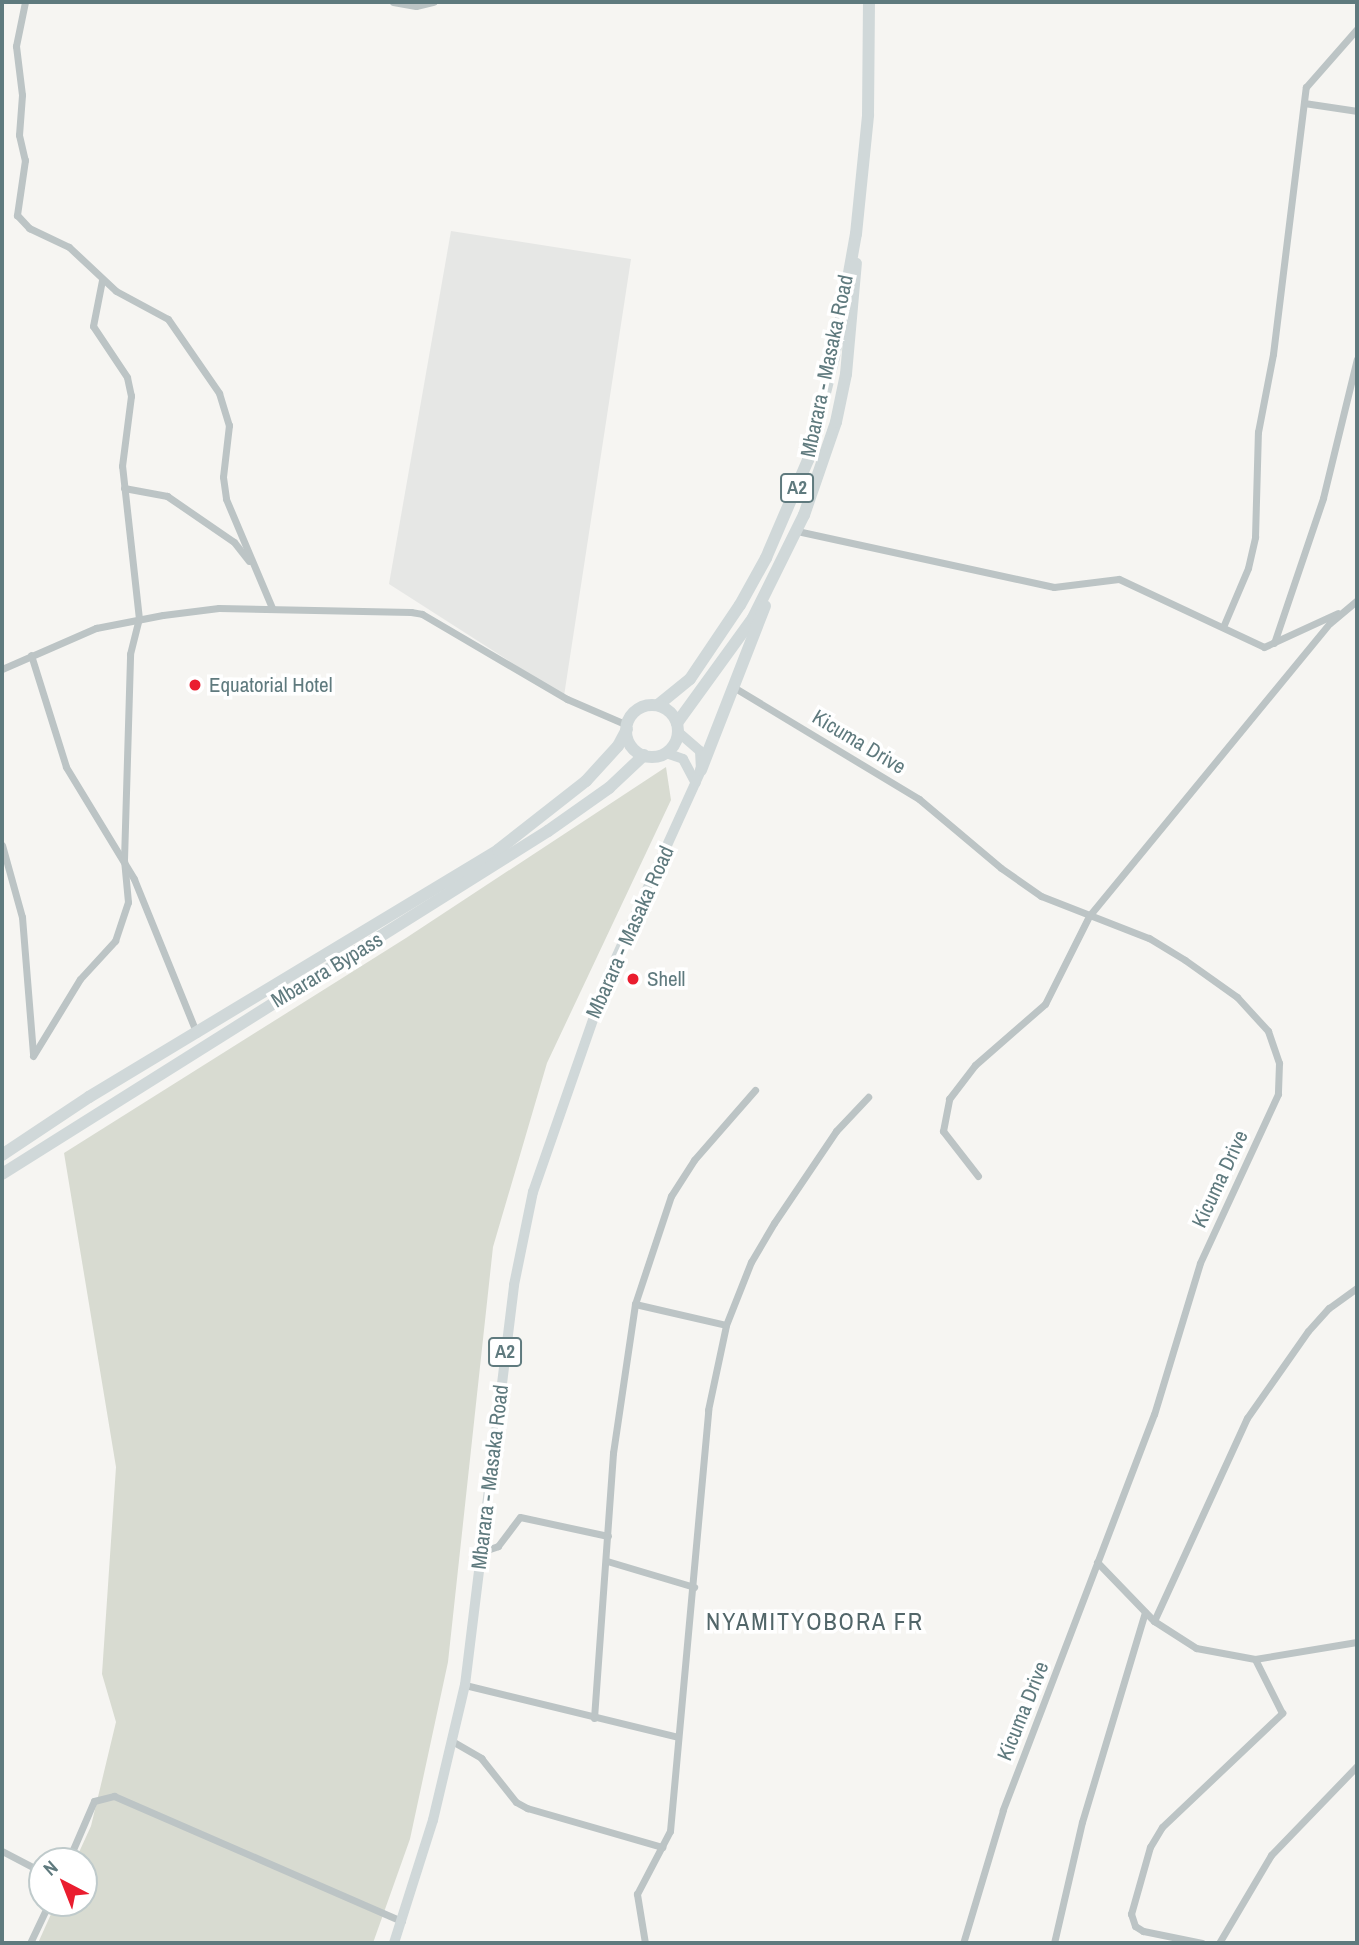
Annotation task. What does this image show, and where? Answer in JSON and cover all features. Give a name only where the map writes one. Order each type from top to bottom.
[{"type":"highway","name":"Mbarara - Masaka Road","points":[[678,727],[733,648],[771,586],[797,531],[836,422],[853,327],[856,234],[868,115],[869,2]]},
{"type":"highway","name":"Mbarara - Masaka Road","points":[[658,705],[690,679],[733,616],[796,490],[834,357],[856,234]]},
{"type":"highway","name":"A2","points":[[701,770],[748,657],[771,586]]},
{"type":"highway","points":[[733,648],[746,650],[748,657]]},
{"type":"highway","name":"A2","points":[[627,727],[641,708],[658,705]]},
{"type":"highway","points":[[658,705],[678,727]]},
{"type":"highway","points":[[627,727],[631,745],[644,755],[666,752]]},
{"type":"highway","name":"Mbarara Bypass","points":[[2,1155],[89,1097],[197,1035],[526,831],[586,781],[627,727]]},
{"type":"highway","name":"A2","points":[[666,752],[678,727]]},
{"type":"highway","name":"Mbarara Bypass","points":[[2,1174],[548,831],[609,788],[644,755]]},
{"type":"main road","points":[[678,727],[700,751],[701,770]]},
{"type":"main road","points":[[666,752],[683,759],[696,783]]},
{"type":"main road","name":"Mbarara - Masaka Road","points":[[394,1943],[452,1741],[465,1685],[512,1298],[533,1192],[610,971],[701,770]]},
{"type":"street","points":[[25,2],[16,46],[22,94],[19,135],[25,160],[17,215],[29,228],[69,247],[102,279],[168,319],[219,393],[229,425],[223,477],[226,499],[272,608]]},
{"type":"street","points":[[393,2],[408,6],[434,2]]},
{"type":"street","points":[[1223,627],[1255,537],[1258,432],[1273,354],[1304,103],[1311,77],[1357,29]]},
{"type":"street","points":[[1304,103],[1357,111]]},
{"type":"street","points":[[2,845],[22,917],[33,1056],[80,979],[114,941],[128,902],[124,860],[130,654],[139,619],[124,488],[124,439],[131,396],[127,377],[93,326],[102,279]]},
{"type":"street","points":[[1274,643],[1323,498],[1357,359]]},
{"type":"street","points":[[124,488],[167,496],[234,542],[255,568]]},
{"type":"street","points":[[797,531],[1054,587],[1119,579],[1223,627],[1255,645],[1274,643],[1342,611],[1357,600]]},
{"type":"street","points":[[2,669],[96,628],[219,608],[422,614],[567,699],[627,727]]},
{"type":"street","points":[[978,1176],[943,1131],[949,1099],[975,1065],[1045,1004],[1089,916],[1342,611]]},
{"type":"street","points":[[31,655],[66,767],[124,860],[197,1035]]},
{"type":"street","name":"Kicuma Drive","points":[[735,688],[919,799],[1001,868],[1041,896],[1149,938],[1237,997],[1268,1031],[1279,1063],[1278,1094],[1200,1263],[1154,1414],[1003,1810],[963,1943]]},
{"type":"street","points":[[594,1718],[613,1453],[635,1304],[671,1196],[694,1160],[755,1090]]},
{"type":"street","points":[[645,1943],[637,1894],[670,1831],[708,1410],[726,1325],[751,1262],[774,1223],[836,1131],[868,1097]]},
{"type":"street","points":[[1154,1621],[1247,1418],[1308,1331],[1329,1308],[1357,1288]]},
{"type":"street","points":[[635,1304],[726,1325]]},
{"type":"street","points":[[481,1552],[498,1546],[520,1517],[608,1536]]},
{"type":"street","points":[[607,1561],[694,1587]]},
{"type":"street","points":[[1097,1562],[1154,1621],[1196,1648],[1255,1659],[1357,1642]]},
{"type":"street","points":[[1054,1943],[1082,1822],[1145,1612]]},
{"type":"street","points":[[1202,1943],[1143,1931],[1135,1926],[1131,1914],[1150,1847],[1161,1827],[1282,1713],[1255,1659]]},
{"type":"street","points":[[465,1685],[678,1737]]},
{"type":"street","points":[[452,1741],[481,1758],[516,1802],[527,1808],[662,1847]]},
{"type":"street","points":[[1219,1943],[1270,1855],[1357,1766]]},
{"type":"street","points":[[74,1847],[94,1801],[114,1796],[402,1921]]},
{"type":"street","points":[[2,1851],[28,1865]]},
{"type":"street","points":[[30,1943],[42,1917]]},
{"type":"shaded area","points":[[451,231],[631,259],[564,696],[389,584]]},
{"type":"shaded area","points":[[666,767],[671,800],[547,1063],[493,1247],[448,1662],[410,1839],[373,1943],[38,1943],[50,1917],[98,1917],[98,1847],[81,1847],[91,1826],[116,1722],[102,1674],[116,1467],[64,1153],[406,938]]},
{"type":"place","name":"Equatorial Hotel","points":[[195,685]]},
{"type":"place","name":"Shell","points":[[633,979]]},
{"type":"district","name":"NYAMITYOBORA FR","points":[[815,1622]]}]
